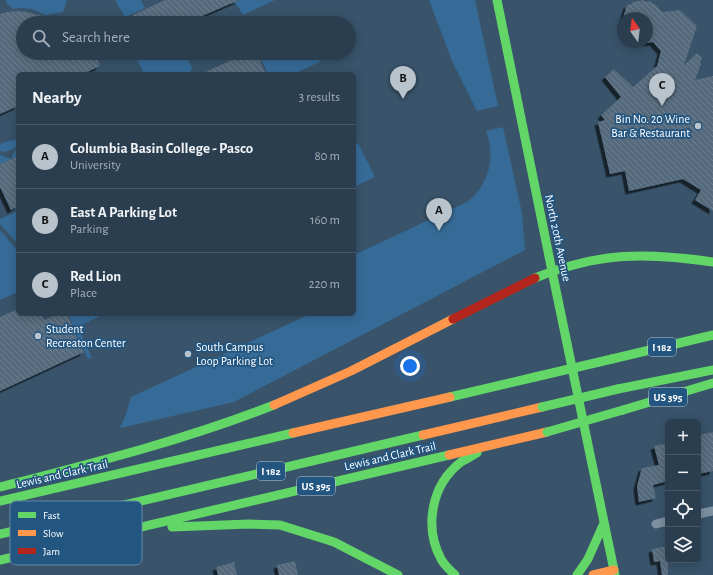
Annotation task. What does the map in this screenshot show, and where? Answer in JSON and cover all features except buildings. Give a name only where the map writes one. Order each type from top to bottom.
[{"type":"main road","name":"North 20th Avenue","points":[[497,0],[604,522]]},
{"type":"main road","points":[[0,487],[138,452],[200,433],[253,414],[305,392],[531,280],[576,263],[632,255],[667,256],[713,262]]},
{"type":"main road","name":"Lewis and Clark Trail","points":[[0,501],[713,335]]},
{"type":"main road","name":"I 182","points":[[141,501],[618,389],[713,370]]},
{"type":"main road","name":"Lewis and Clark Trail","points":[[142,527],[547,432],[713,384]]},
{"type":"main road","points":[[455,575],[445,564],[439,554],[432,531],[432,507],[441,484],[456,466],[476,453],[547,432]]},
{"type":"main road","points":[[593,575],[614,572],[604,522]]},
{"type":"main road","points":[[577,575],[588,559],[604,522]]},
{"type":"main road","points":[[142,531],[164,528],[249,524],[280,525],[334,542],[398,575]]},
{"type":"main road","name":"I 182","points":[[0,534],[10,532]]},
{"type":"main road","name":"Lewis and Clark Trail","points":[[0,560],[10,558]]},
{"type":"street","points":[[701,513],[713,510]]},
{"type":"street","points":[[656,524],[665,522]]},
{"type":"shaded area","points":[[6,0],[67,0],[63,12],[45,15],[32,9],[13,9],[7,4]]},
{"type":"shaded area","points":[[115,0],[141,0],[145,8],[124,16]]},
{"type":"shaded area","points":[[240,0],[275,0],[243,15],[235,2]]},
{"type":"shaded area","points":[[429,0],[475,0],[498,106],[477,111],[452,61]]},
{"type":"shaded area","points":[[137,60],[188,60],[193,70],[189,72],[143,72]]},
{"type":"shaded area","points":[[261,60],[319,60],[320,62],[298,72],[267,72]]},
{"type":"shaded area","points":[[503,127],[522,213],[525,250],[234,402],[120,428],[131,397],[306,316],[356,316],[356,254],[467,202],[475,195],[481,188],[485,179],[490,160],[489,141],[486,131]]},
{"type":"shaded area","points":[[16,140],[16,147],[5,152],[0,151],[0,145],[2,143]]},
{"type":"shaded area","points":[[358,143],[375,177],[356,186],[356,144]]},
{"type":"shaded area","points":[[16,149],[16,157],[0,164],[0,155],[11,159]]},
{"type":"shaded area","points":[[16,212],[16,242],[0,224],[0,219]]},
{"type":"shaded area","points":[[0,230],[16,249],[16,293],[0,300]]},
{"type":"shaded area","points":[[69,316],[100,316],[78,327],[92,358],[88,359]]},
{"type":"traffic: fast","points":[[497,0],[552,271]]},
{"type":"traffic: fast","points":[[535,278],[558,269],[580,263],[623,256],[666,257],[713,262]]},
{"type":"traffic: fast","points":[[552,271],[615,575]]},
{"type":"traffic: fast","points":[[612,359],[713,335]]},
{"type":"traffic: fast","points":[[535,377],[612,359]]},
{"type":"traffic: fast","points":[[618,389],[713,370]]},
{"type":"traffic: fast","points":[[450,397],[535,377]]},
{"type":"traffic: fast","points":[[623,410],[713,383]]},
{"type":"traffic: fast","points":[[542,407],[618,389]]},
{"type":"traffic: fast","points":[[0,487],[104,460],[173,440],[274,405]]},
{"type":"traffic: fast","points":[[547,432],[623,410]]},
{"type":"traffic: fast","points":[[0,501],[293,433]]},
{"type":"traffic: fast","points":[[141,501],[423,435]]},
{"type":"traffic: fast","points":[[455,575],[442,561],[436,547],[433,534],[433,507],[437,494],[451,471],[461,462],[477,453]]},
{"type":"traffic: fast","points":[[142,527],[449,455]]},
{"type":"traffic: fast","points":[[577,575],[588,559],[604,523]]},
{"type":"traffic: fast","points":[[172,527],[249,524],[280,525],[334,542],[398,575]]},
{"type":"traffic: fast","points":[[0,534],[10,532]]},
{"type":"traffic: fast","points":[[0,560],[10,558]]},
{"type":"traffic: slow","points":[[274,405],[351,371],[453,319]]},
{"type":"traffic: slow","points":[[293,433],[450,397]]},
{"type":"traffic: slow","points":[[423,435],[542,407]]},
{"type":"traffic: slow","points":[[449,455],[547,432]]},
{"type":"traffic: slow","points":[[593,575],[614,570]]},
{"type":"traffic: jam","points":[[453,319],[535,278]]},
{"type":"place","name":"East A Parking Lot","points":[[403,99]]},
{"type":"place","name":"Red Lion","points":[[662,106]]},
{"type":"place","name":"Bin No. 20 Wine Bar & Restaurant","points":[[698,126]]},
{"type":"place","name":"Columbia Basin College - Pasco","points":[[439,231]]},
{"type":"place","name":"Student Recreaton Center","points":[[38,336]]},
{"type":"place","name":"South Campus Loop Parking Lot","points":[[188,354]]}]
